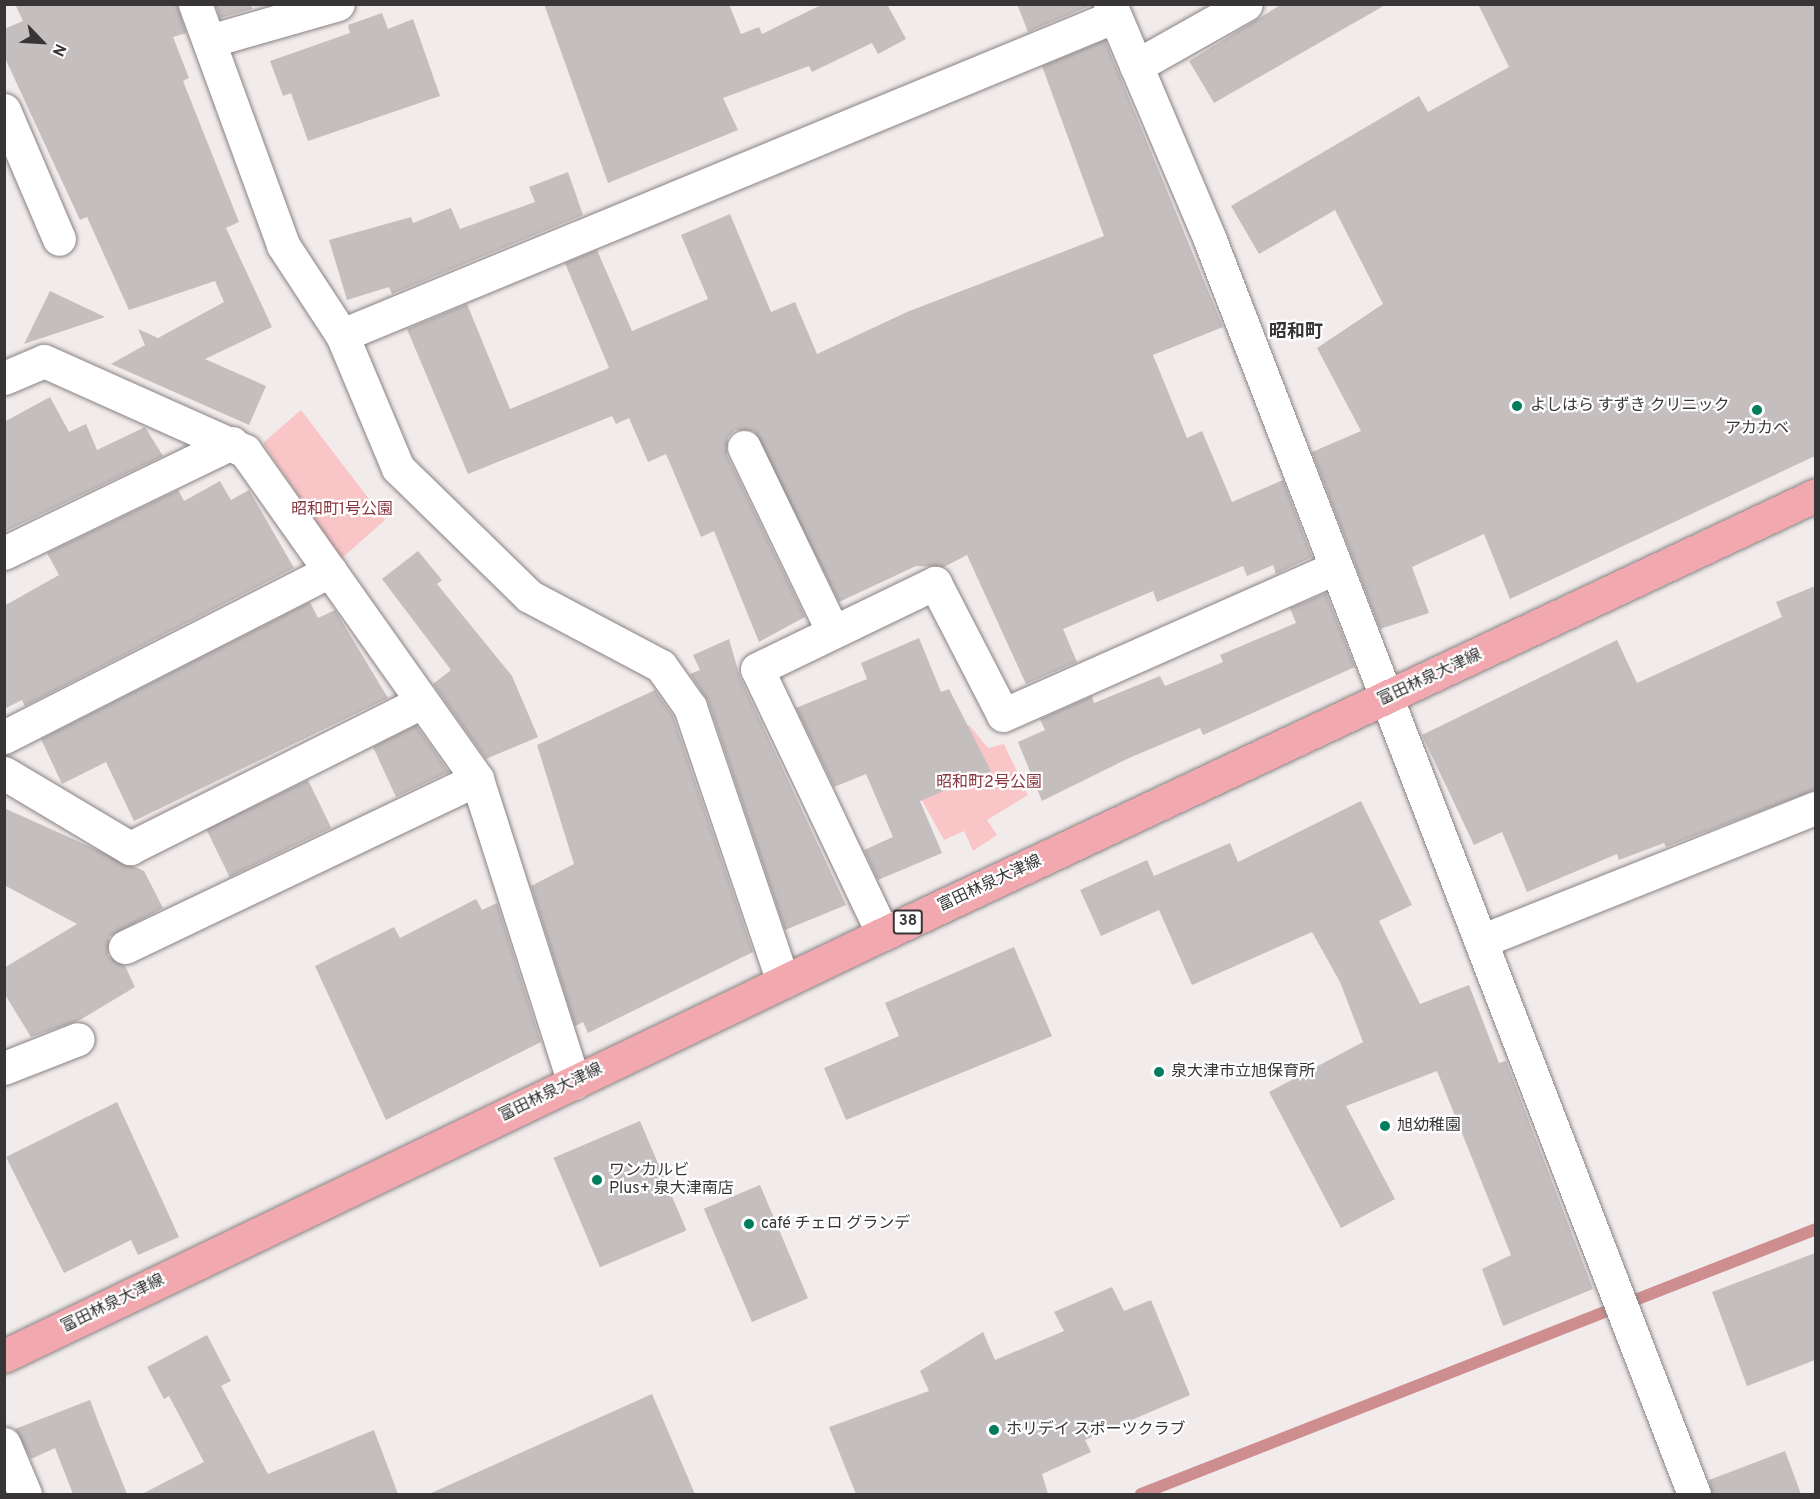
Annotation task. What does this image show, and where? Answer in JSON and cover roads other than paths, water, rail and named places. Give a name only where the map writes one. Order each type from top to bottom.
[{"type":"main road","name":"富田林泉大津線","points":[[4,1356],[883,934],[1815,495]]},
{"type":"street","points":[[195,4],[283,245],[342,335],[398,468],[529,596],[660,666],[690,707],[783,982]]},
{"type":"street","points":[[209,41],[338,4]]},
{"type":"street","points":[[1136,66],[1246,4]]},
{"type":"street","points":[[342,335],[1112,10],[1210,240],[1694,1494]]},
{"type":"street","points":[[4,110],[59,239]]},
{"type":"street","points":[[4,378],[44,361],[232,443],[249,456],[477,779],[574,1083]]},
{"type":"street","points":[[4,554],[232,443]]},
{"type":"street","points":[[744,447],[833,633]]},
{"type":"street","points":[[883,934],[756,669],[935,583],[1003,715],[1335,568]]},
{"type":"street","points":[[4,737],[330,571]]},
{"type":"street","points":[[4,773],[130,848],[421,702]]},
{"type":"street","points":[[125,947],[477,779]]},
{"type":"street","points":[[1481,941],[1815,808]]},
{"type":"street","points":[[4,1068],[78,1039]]},
{"type":"street","points":[[4,1444],[25,1494]]},
{"type":"waterway","points":[[1141,1494],[1816,1229]]},
{"type":"place","name":"よしはら すずき クリニック","points":[[1517,406]]},
{"type":"place","name":"アカカベ","points":[[1757,410]]},
{"type":"place","name":"泉大津市立旭保育所","points":[[1159,1072]]},
{"type":"place","name":"旭幼稚園","points":[[1385,1126]]},
{"type":"place","name":"ワンカルビ Plus+ 泉大津南店","points":[[597,1180]]},
{"type":"place","name":"café チェロ グランデ","points":[[749,1224]]},
{"type":"place","name":"ホリデイ スポーツクラブ","points":[[994,1430]]},
{"type":"district","name":"昭和町","points":[[1296,333]]},
{"type":"park label","name":"昭和町1号公園","points":[[342,510]]},
{"type":"park label","name":"昭和町2号公園","points":[[989,783]]}]
